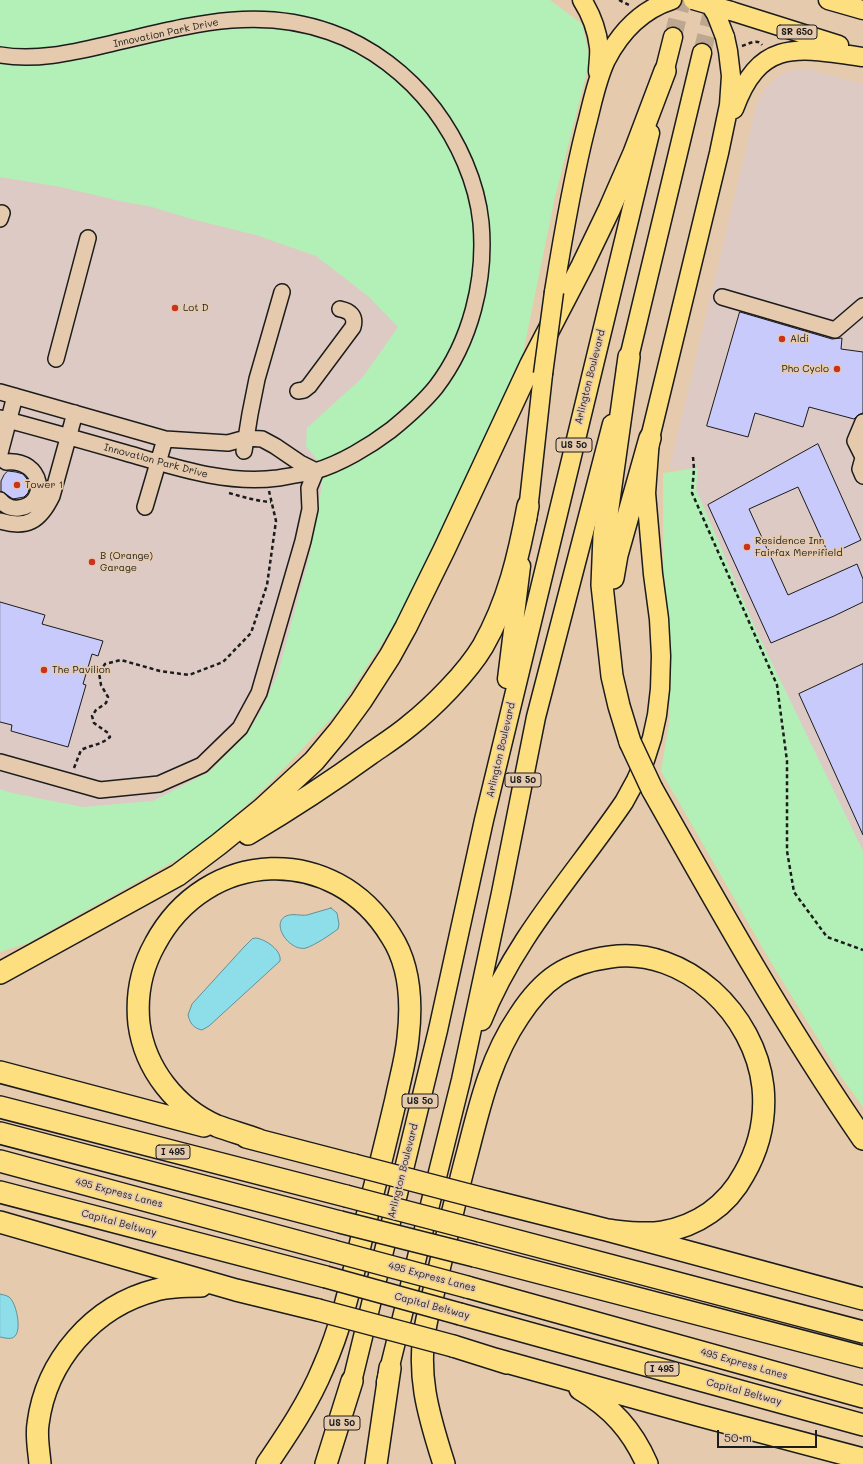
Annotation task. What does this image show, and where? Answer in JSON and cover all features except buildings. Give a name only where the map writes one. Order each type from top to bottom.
[{"type":"highway","points":[[178,876],[257,813],[314,761],[339,732],[362,701],[390,656],[444,550],[531,364],[582,266],[609,210],[634,153],[665,71]]},
{"type":"highway","points":[[629,357],[604,536],[602,585],[612,676],[619,706],[630,742],[652,790],[772,997],[834,1097],[863,1139]]},
{"type":"highway","points":[[606,616],[617,555],[650,438]]},
{"type":"highway","points":[[0,973],[178,876],[337,778],[410,726],[443,695],[467,668],[482,647],[497,620],[508,593],[516,564],[528,506]]},
{"type":"highway","points":[[259,1140],[216,1125],[199,1116],[182,1105],[168,1090],[156,1073],[147,1055],[141,1036],[138,1011],[139,988],[142,973],[150,952],[161,932],[179,909],[196,894],[229,876],[251,871],[270,869],[312,873],[329,880],[366,903],[378,915],[393,937],[402,956],[407,980],[409,1004],[408,1038],[403,1069],[386,1145],[333,1343],[324,1366],[302,1411],[268,1464]]},
{"type":"highway","points":[[444,1464],[430,1421],[423,1386],[422,1371],[424,1339],[427,1319],[463,1172],[483,1094],[492,1067],[518,1016],[534,994],[547,982],[561,972],[577,964],[594,959],[618,956],[639,957],[660,961],[681,969],[699,980],[714,992],[730,1009],[753,1048],[759,1066],[763,1087],[764,1108],[760,1138],[753,1160],[740,1182],[728,1198],[713,1211],[688,1225],[659,1232],[643,1233],[607,1230]]},
{"type":"highway","points":[[0,1072],[607,1230],[863,1299]]},
{"type":"highway","name":"I 495","points":[[0,1107],[863,1332]]},
{"type":"highway","name":"I 495","points":[[0,1133],[863,1357]]},
{"type":"highway","name":"495 Express Lanes","points":[[0,1161],[467,1287],[863,1397]]},
{"type":"highway","name":"Capital Beltway","points":[[0,1192],[326,1277],[863,1424]]},
{"type":"highway","points":[[0,1222],[236,1290],[453,1346],[558,1378],[594,1397],[610,1410],[624,1424],[635,1439],[647,1464]]},
{"type":"highway","points":[[40,1464],[38,1426],[46,1387],[65,1352],[102,1315],[135,1296],[176,1286],[203,1286],[236,1290]]},
{"type":"highway","points":[[495,1359],[698,1416],[863,1459]]},
{"type":"highway","points":[[376,1464],[390,1368]]},
{"type":"highway","points":[[326,1464],[352,1381]]},
{"type":"main road","points":[[484,820],[509,663],[554,292],[568,208],[598,73],[600,48],[590,14],[582,0]]},
{"type":"main road","points":[[593,99],[606,60],[627,29],[642,14],[653,7],[672,0]]},
{"type":"main road","name":"SR 650","points":[[693,0],[734,6],[766,22],[863,52]]},
{"type":"main road","points":[[828,0],[863,10]]},
{"type":"main road","points":[[857,0],[863,3]]},
{"type":"main road","points":[[461,1080],[487,1009],[500,981],[516,953],[537,922],[624,802],[645,760],[652,738],[660,689],[661,656],[660,619],[653,574],[646,494],[650,438],[719,153],[729,105],[731,87],[730,65],[725,37],[709,3]]},
{"type":"main road","name":"Arlington Boulevard","points":[[333,1464],[438,1030],[484,820],[673,37]]},
{"type":"main road","points":[[719,153],[726,128],[742,89],[750,75],[760,64],[773,56],[802,50],[863,57]]},
{"type":"main road","name":"US 50","points":[[366,1464],[461,1080],[500,900],[536,717],[629,357],[702,53]]},
{"type":"street","name":"Innovation Park Drive","points":[[0,55],[20,57],[60,55],[202,23],[235,19],[276,19],[328,31],[361,46],[395,69],[412,84],[443,121],[454,140],[475,194],[480,220],[482,245],[476,297],[469,324],[462,343],[437,386],[420,404],[380,438],[351,455],[316,471],[267,478],[219,477],[158,462],[4,419]]},
{"type":"street","points":[[56,359],[88,238]]},
{"type":"street","points":[[245,444],[257,379],[282,292]]},
{"type":"street","points":[[722,297],[835,330],[863,306]]},
{"type":"street","points":[[298,391],[304,390],[309,386],[353,327],[354,321],[352,314],[340,308]]},
{"type":"street","points":[[0,392],[165,439],[245,444],[262,439],[300,463],[316,471],[309,488],[310,509],[303,541],[259,692],[240,728],[202,765],[159,784],[100,790],[0,762]]},
{"type":"street","points":[[0,500],[11,508],[18,508],[26,506],[32,502],[37,495],[38,488],[35,474],[29,467],[19,462],[3,458],[4,419],[15,396]]},
{"type":"street","points":[[0,522],[17,525],[26,524],[34,520],[42,513],[52,496],[75,413]]},
{"type":"street","points":[[863,422],[855,441],[863,458],[860,469],[863,476]]},
{"type":"street","points":[[145,507],[165,439]]},
{"type":"path","points":[[619,0],[635,9]]},
{"type":"path","points":[[741,46],[756,41],[764,46]]},
{"type":"path","points":[[693,457],[694,469],[692,493],[777,685],[787,761],[787,851],[794,892],[827,937],[863,950]]},
{"type":"path","points":[[70,782],[76,760],[81,750],[89,746],[103,743],[110,737],[108,732],[94,723],[92,716],[96,710],[106,703],[108,697],[101,685],[98,673],[105,664],[121,660],[160,671],[189,675],[223,662],[251,633],[267,585],[276,521],[267,478]]},
{"type":"path","points":[[226,492],[257,501],[271,502]]},
{"type":"shaded area","points":[[791,70],[812,70],[863,84],[863,953],[701,545],[686,468],[669,470],[757,103],[765,89],[776,78]]},
{"type":"shaded area","points":[[0,177],[61,187],[152,207],[195,220],[256,235],[316,256],[368,296],[398,327],[363,377],[307,428],[325,475],[321,481],[321,491],[314,524],[310,554],[278,673],[262,709],[247,734],[209,772],[153,801],[83,807],[12,793],[0,789]]},
{"type":"green space","points":[[0,0],[550,0],[582,24],[590,60],[555,197],[522,358],[398,619],[337,712],[269,784],[203,845],[28,943],[0,952],[0,789],[12,793],[83,807],[153,801],[209,772],[247,734],[262,709],[278,673],[310,554],[314,524],[321,491],[321,481],[325,475],[321,465],[306,446],[307,428],[363,377],[398,327],[368,296],[316,256],[256,235],[195,220],[152,207],[61,187],[0,177]]},
{"type":"green space","points":[[698,468],[696,489],[757,632],[863,851],[863,1107],[840,1075],[769,959],[661,771],[669,724],[671,662],[663,561],[663,473]]},
{"type":"water","points":[[331,908],[337,913],[339,924],[338,929],[314,945],[306,948],[294,946],[288,942],[281,931],[280,925],[286,916],[307,915]]},
{"type":"water","points":[[256,938],[264,940],[276,949],[280,957],[280,961],[209,1026],[202,1030],[194,1026],[188,1015],[192,1004],[244,947],[252,939]]},
{"type":"water","points":[[0,1294],[6,1295],[12,1300],[16,1310],[18,1328],[17,1333],[12,1338],[0,1337]]},
{"type":"tunnel","points":[[673,37],[682,0]]},
{"type":"tunnel","points":[[702,53],[715,0]]},
{"type":"place","name":"Lot D","points":[[175,308]]},
{"type":"place","name":"Aldi","points":[[782,339]]},
{"type":"place","name":"Pho Cyclo","points":[[837,369]]},
{"type":"place","name":"Tower 1","points":[[17,485]]},
{"type":"place","name":"Residence Inn Fairfax Merrifield","points":[[747,547]]},
{"type":"place","name":"B (Orange) Garage","points":[[92,562]]},
{"type":"place","name":"The Pavilion","points":[[44,670]]}]
